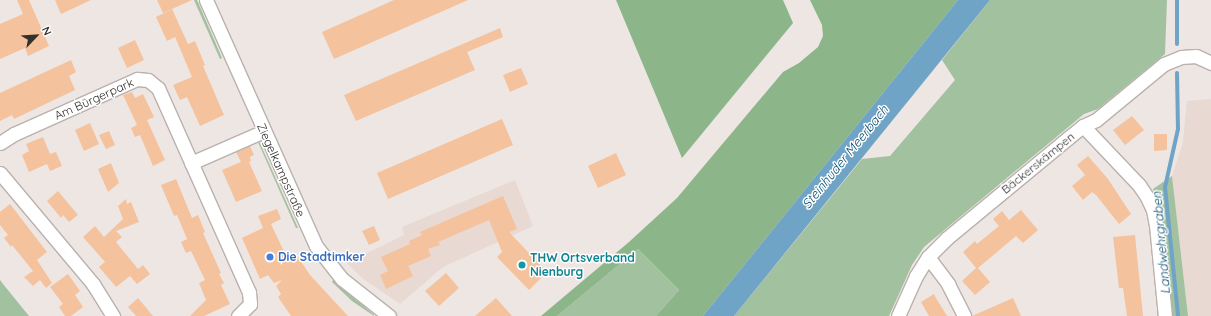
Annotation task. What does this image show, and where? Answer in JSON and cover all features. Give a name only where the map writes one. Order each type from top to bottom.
[{"type":"street","name":"Ziegelkampstraße","points":[[206,0],[316,246],[342,279],[389,316]]},
{"type":"street","name":"Bäckerskämpen","points":[[898,316],[916,276],[928,257],[947,238],[1083,126],[1096,120],[1164,64],[1181,57],[1196,56],[1211,63]]},
{"type":"street","name":"Am Bürgerpark","points":[[0,143],[14,134],[137,79],[148,80],[158,88],[249,292],[250,304],[238,316]]},
{"type":"street","points":[[1083,126],[1139,185],[1147,197],[1156,225],[1165,316]]},
{"type":"street","points":[[191,163],[264,131]]},
{"type":"street","points":[[0,173],[93,284],[114,316]]},
{"type":"street","points":[[928,257],[948,284],[964,316]]},
{"type":"shaded area","points":[[1211,99],[1211,316],[1188,316],[1172,176],[1183,142],[1187,101]]},
{"type":"shaded area","points":[[515,180],[533,226],[443,267],[400,304],[362,278],[347,263],[404,235],[402,227]]},
{"type":"green space","points":[[194,0],[197,0],[222,58],[220,59]]},
{"type":"green space","points":[[616,0],[783,0],[793,23],[682,158]]},
{"type":"green space","points":[[810,0],[958,0],[703,316],[656,316],[679,290],[638,249],[557,316],[541,316],[629,242],[677,198],[783,72],[799,63],[818,47],[823,36],[822,25]]},
{"type":"green space","points":[[990,0],[1167,0],[1165,54],[1098,109],[1084,114],[924,247],[912,265],[889,316],[734,316],[862,159],[890,156],[955,80],[942,60]]},
{"type":"green space","points":[[259,141],[298,228],[296,228],[258,142]]},
{"type":"green space","points":[[1172,176],[1188,316],[1173,316],[1162,219],[1153,189]]},
{"type":"green space","points":[[638,249],[679,290],[656,316],[557,316]]},
{"type":"green space","points":[[0,280],[3,284],[29,316],[0,316]]},
{"type":"green space","points":[[333,280],[374,316],[352,301],[332,282]]},
{"type":"water","name":"Steinhuder Meerbach","points":[[958,0],[990,0],[734,316],[703,316]]},
{"type":"building","points":[[17,0],[29,0],[49,46],[28,56],[25,48],[0,59],[0,24],[23,14]]},
{"type":"building","points":[[55,0],[91,0],[61,14]]},
{"type":"building","points":[[157,0],[192,0],[163,13]]},
{"type":"building","points":[[394,0],[468,0],[334,59],[322,32]]},
{"type":"building","points":[[172,9],[188,44],[195,41],[205,65],[203,66],[224,115],[200,126],[187,97],[180,100],[173,85],[192,77],[175,37],[167,41],[156,17]]},
{"type":"building","points":[[500,28],[503,37],[467,52],[475,70],[356,121],[344,95]]},
{"type":"building","points":[[135,40],[144,60],[127,68],[118,48]]},
{"type":"building","points":[[71,60],[76,72],[69,76],[75,90],[14,119],[12,115],[0,121],[0,93]]},
{"type":"building","points":[[521,68],[528,84],[510,92],[503,75]]},
{"type":"building","points":[[132,92],[135,98],[143,94],[154,117],[147,120],[165,160],[153,166],[140,135],[135,137],[131,128],[137,125],[123,95]]},
{"type":"building","points":[[1132,116],[1144,130],[1125,145],[1113,130]]},
{"type":"building","points":[[502,119],[513,145],[388,199],[377,173]]},
{"type":"building","points":[[90,123],[99,144],[84,151],[75,130]]},
{"type":"building","points":[[109,131],[115,145],[106,149],[99,135]]},
{"type":"building","points":[[1154,134],[1167,134],[1167,150],[1154,151]]},
{"type":"building","points":[[43,137],[50,154],[56,152],[62,166],[50,171],[47,164],[29,172],[22,155],[29,151],[26,144]]},
{"type":"building","points":[[250,146],[254,155],[250,157],[251,161],[249,162],[262,191],[236,202],[222,170],[241,162],[236,152]]},
{"type":"building","points":[[616,153],[626,175],[598,188],[588,166]]},
{"type":"building","points":[[1088,156],[1108,179],[1131,214],[1119,224],[1096,195],[1092,192],[1083,200],[1072,186],[1085,175],[1077,165]]},
{"type":"building","points":[[111,163],[119,183],[108,192],[98,169]]},
{"type":"building","points":[[176,179],[192,218],[198,215],[205,232],[203,233],[221,273],[219,274],[224,283],[221,285],[230,304],[204,316],[190,316],[206,300],[199,283],[205,280],[191,251],[186,253],[181,242],[187,239],[177,215],[174,216],[161,185]]},
{"type":"building","points":[[58,191],[78,215],[69,222],[63,215],[61,218],[47,201]]},
{"type":"building","points":[[503,196],[517,229],[509,232],[547,272],[529,290],[497,257],[502,252],[489,220],[438,242],[440,245],[428,249],[431,256],[408,266],[413,276],[386,289],[380,275],[388,271],[381,257],[410,244],[409,241],[422,235],[420,232]]},
{"type":"building","points":[[126,199],[127,204],[131,202],[139,222],[116,231],[122,237],[116,242],[138,269],[143,265],[150,274],[137,284],[130,276],[116,287],[99,267],[105,262],[83,237],[95,226],[104,237],[123,219],[118,206]]},
{"type":"building","points":[[10,204],[47,252],[37,260],[52,283],[46,288],[40,280],[33,286],[24,277],[33,271],[12,245],[11,247],[4,238],[8,235],[0,225],[0,212]]},
{"type":"building","points":[[277,209],[281,219],[271,224],[288,260],[296,254],[310,275],[348,316],[291,316],[278,297],[281,294],[276,286],[282,280],[274,283],[268,275],[260,279],[242,238],[263,228],[258,216]]},
{"type":"building","points":[[1021,210],[1038,230],[1023,243],[1016,236],[978,268],[990,282],[975,295],[962,281],[976,268],[963,252],[975,241],[977,244],[999,226],[993,219],[1002,211],[1009,220]]},
{"type":"building","points":[[374,226],[380,240],[369,245],[362,231]]},
{"type":"building","points":[[1135,235],[1143,316],[1127,316],[1123,288],[1119,288],[1113,237]]},
{"type":"building","points":[[446,273],[459,288],[439,306],[425,291]]},
{"type":"building","points":[[68,274],[80,291],[75,295],[83,307],[71,316],[65,316],[59,307],[63,304],[50,287]]},
{"type":"building","points":[[934,294],[947,316],[929,316],[921,302]]},
{"type":"building","points":[[138,298],[153,316],[136,316],[128,307]]},
{"type":"building","points":[[496,298],[512,316],[475,316]]},
{"type":"building","points":[[1013,298],[1021,316],[972,316]]},
{"type":"waterway","name":"Landwehrgraben","points":[[1177,0],[1177,44]]},
{"type":"waterway","name":"Landwehrgraben","points":[[1177,73],[1178,129],[1165,187],[1178,316]]},
{"type":"place","name":"Die Stadtimker","points":[[270,257]]},
{"type":"place","name":"THW Ortsverband Nienburg","points":[[522,265]]}]
